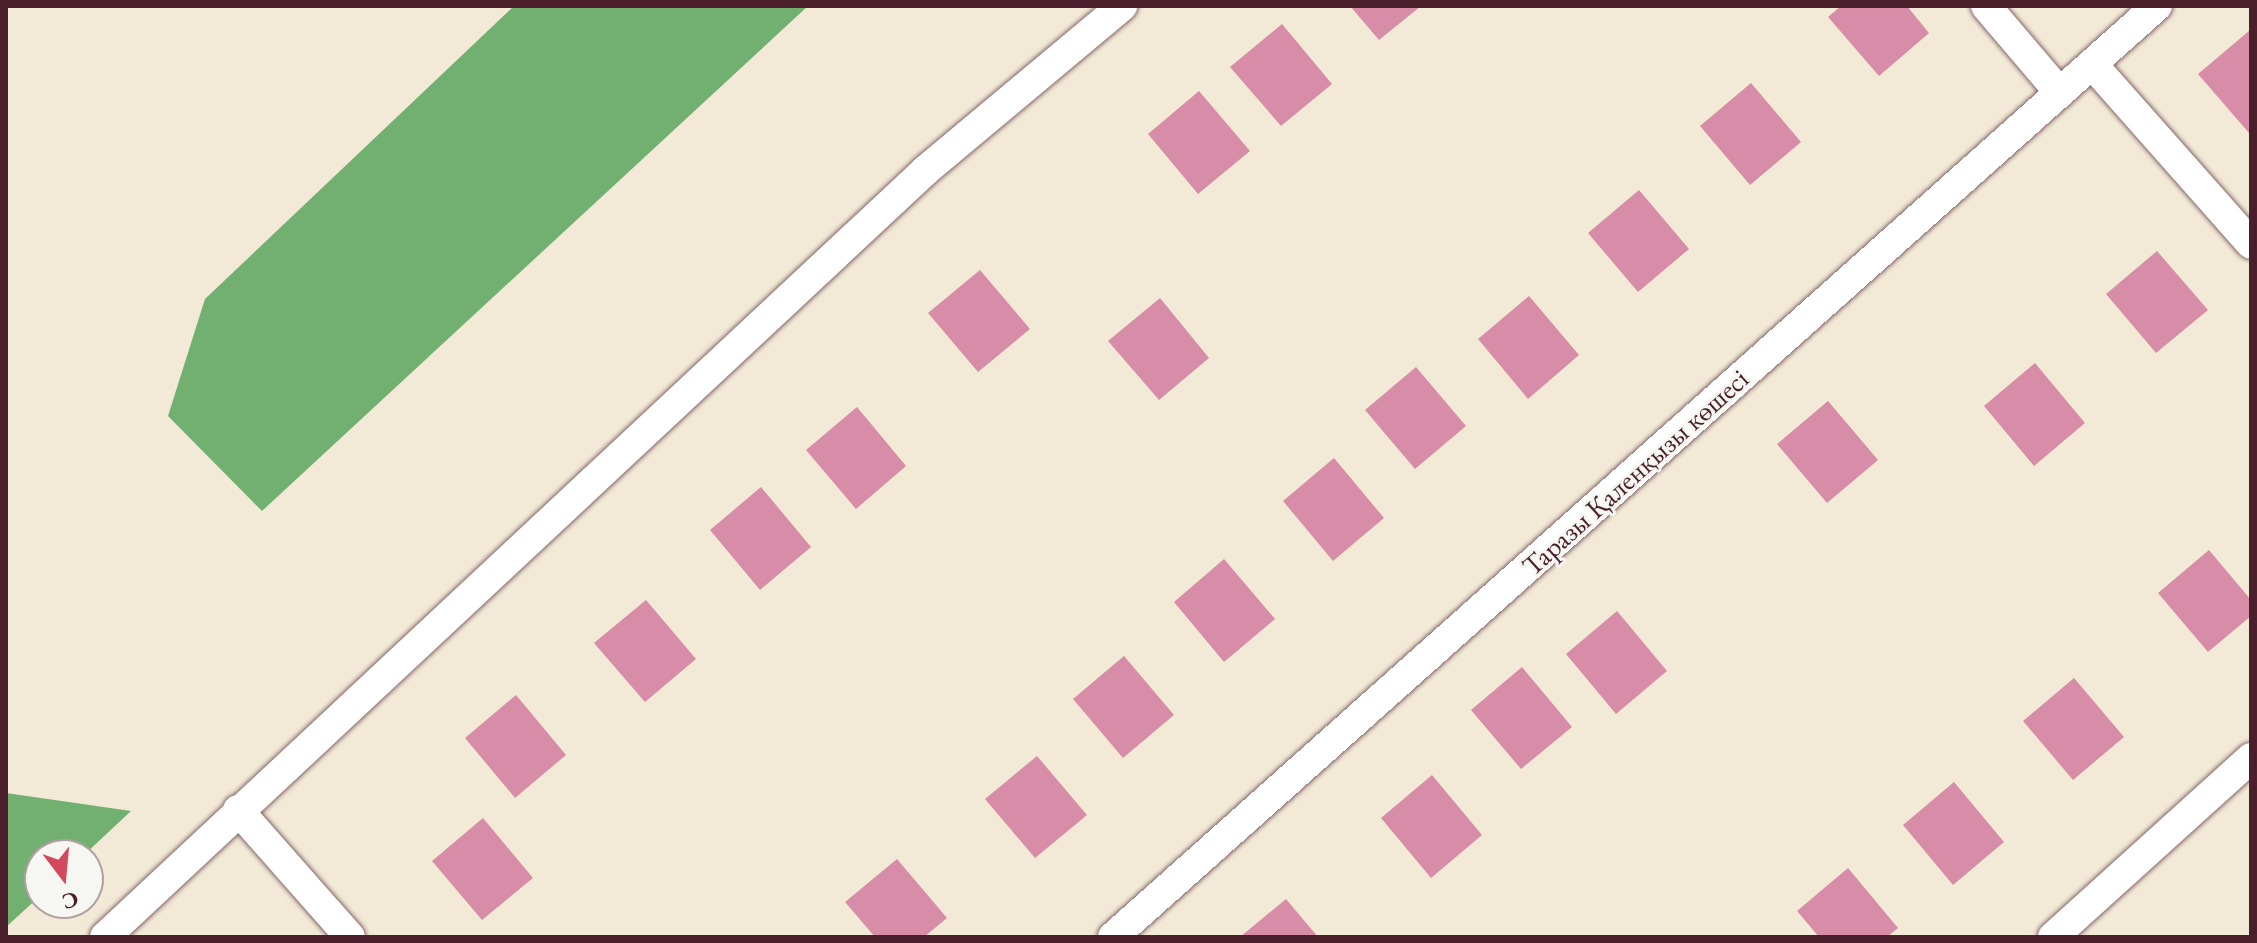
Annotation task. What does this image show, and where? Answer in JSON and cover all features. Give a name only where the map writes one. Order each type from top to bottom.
[{"type":"street","points":[[105,937],[926,170],[1122,6]]},
{"type":"street","points":[[1986,6],[2060,93]]},
{"type":"street","name":"Таразы Қаленқызы көшесі","points":[[1113,937],[2157,6]]},
{"type":"street","points":[[2092,64],[2251,244]]},
{"type":"street","points":[[2053,937],[2251,758]]},
{"type":"street","points":[[238,810],[350,937]]},
{"type":"green space","points":[[514,6],[808,6],[262,511],[168,416],[205,299]]},
{"type":"green space","points":[[6,793],[131,811],[101,839],[24,839],[24,911],[6,927]]},
{"type":"building","points":[[1350,6],[1421,6],[1379,40]]},
{"type":"building","points":[[1841,6],[1907,6],[1929,33],[1879,76],[1828,17]]},
{"type":"building","points":[[1282,24],[1332,84],[1281,126],[1230,67]]},
{"type":"building","points":[[2249,31],[2251,33],[2249,133],[2198,74]]},
{"type":"building","points":[[1751,83],[1801,142],[1750,185],[1700,126]]},
{"type":"building","points":[[1199,91],[1250,151],[1198,194],[1148,134]]},
{"type":"building","points":[[1639,190],[1689,249],[1638,292],[1588,233]]},
{"type":"building","points":[[2157,251],[2208,310],[2156,353],[2106,294]]},
{"type":"building","points":[[980,270],[1030,329],[978,372],[928,313]]},
{"type":"building","points":[[1529,296],[1579,355],[1528,399],[1478,339]]},
{"type":"building","points":[[1160,298],[1209,358],[1159,400],[1108,341]]},
{"type":"building","points":[[2035,363],[2085,423],[2034,466],[1984,406]]},
{"type":"building","points":[[1416,367],[1466,426],[1415,469],[1365,410]]},
{"type":"building","points":[[1828,401],[1878,460],[1827,503],[1777,444]]},
{"type":"building","points":[[857,407],[906,466],[856,509],[806,450]]},
{"type":"building","points":[[1334,458],[1384,518],[1333,561],[1283,501]]},
{"type":"building","points":[[761,487],[811,547],[760,590],[710,530]]},
{"type":"building","points":[[2209,550],[2251,600],[2251,616],[2208,652],[2158,593]]},
{"type":"building","points":[[1224,559],[1275,619],[1224,662],[1174,602]]},
{"type":"building","points":[[646,600],[696,659],[645,702],[594,643]]},
{"type":"building","points":[[1617,611],[1667,671],[1616,714],[1566,654]]},
{"type":"building","points":[[1124,656],[1174,715],[1123,758],[1073,699]]},
{"type":"building","points":[[1522,667],[1572,727],[1521,769],[1471,710]]},
{"type":"building","points":[[2074,678],[2124,737],[2073,780],[2023,721]]},
{"type":"building","points":[[516,695],[566,755],[515,798],[465,738]]},
{"type":"building","points":[[1037,756],[1087,815],[1035,858],[985,799]]},
{"type":"building","points":[[1432,775],[1482,835],[1431,878],[1381,818]]},
{"type":"building","points":[[1954,782],[2004,842],[1953,885],[1903,825]]},
{"type":"building","points":[[483,818],[533,878],[482,920],[432,861]]},
{"type":"building","points":[[897,859],[947,918],[924,937],[875,937],[845,902]]},
{"type":"building","points":[[1848,868],[1898,928],[1887,937],[1819,937],[1797,911]]},
{"type":"building","points":[[1286,899],[1318,937],[1240,937]]}]
